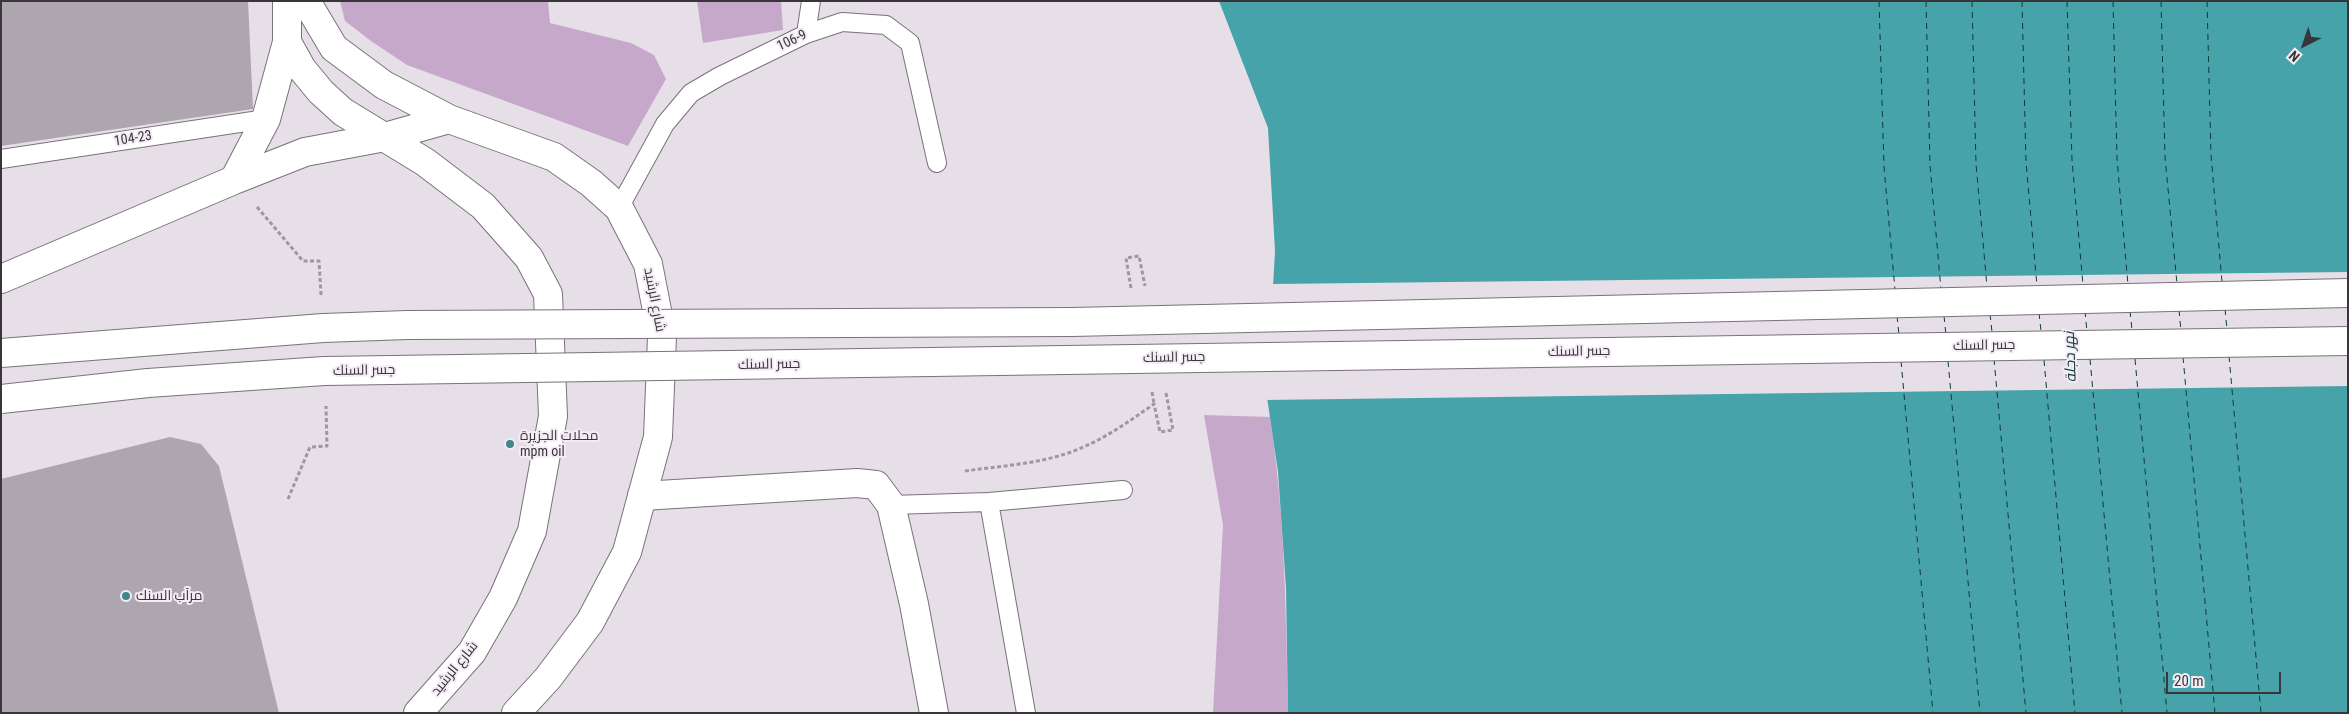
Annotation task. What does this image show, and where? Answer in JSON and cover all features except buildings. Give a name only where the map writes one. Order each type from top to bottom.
[{"type":"main road","name":"شارع الرشيد","points":[[287,1],[287,42],[302,69],[321,92],[343,112],[425,162],[483,206],[529,258],[548,294],[553,416],[532,531],[503,598],[472,652],[418,713]]},
{"type":"main road","name":"شارع الرشيد","points":[[306,1],[334,48],[384,85],[449,119],[554,157],[592,182],[619,208],[648,264],[662,336],[658,437],[627,552],[590,622],[548,678],[516,713]]},
{"type":"main road","points":[[234,180],[266,119],[287,42]]},
{"type":"main road","points":[[1,279],[234,180],[305,152],[384,136],[449,119]]},
{"type":"main road","points":[[1,353],[323,328],[407,325],[1072,322],[2348,293]]},
{"type":"main road","name":"جسر السنك","points":[[1,399],[148,384],[324,371],[2348,341]]},
{"type":"main road","points":[[642,496],[857,483],[876,484],[891,505],[914,604],[934,713]]},
{"type":"lane","points":[[806,34],[811,1]]},
{"type":"lane","name":"106-9","points":[[619,208],[665,124],[691,94],[720,76],[806,34],[842,22],[886,25],[910,43],[938,163]]},
{"type":"lane","name":"104-23","points":[[1,159],[266,119]]},
{"type":"lane","points":[[891,505],[989,502],[1123,490]]},
{"type":"lane","points":[[989,502],[1026,713]]},
{"type":"path","points":[[234,180],[302,261],[319,261]]},
{"type":"path","points":[[1129,279],[1126,258],[1140,256]]},
{"type":"path","points":[[288,499],[310,447],[327,446],[324,371]]},
{"type":"path","points":[[962,472],[1020,463],[1071,452],[1108,435],[1154,404],[1160,432],[1173,430]]},
{"type":"shaded area","points":[[340,1],[548,1],[550,23],[631,43],[654,55],[666,79],[628,146],[407,65],[345,21]]},
{"type":"shaded area","points":[[697,1],[781,1],[783,30],[703,43]]},
{"type":"shaded area","points":[[1204,415],[1270,417],[1282,528],[1288,713],[1213,713],[1223,525]]},
{"type":"water","name":"نهر دجلة","points":[[1219,1],[2348,1],[2348,713],[1288,713],[1286,588],[1278,472],[1267,397],[1275,251],[1268,128]]},
{"type":"pier","points":[[2348,272],[2348,386],[1264,400],[1271,284]]},
{"type":"ferry route","points":[[1879,1],[1884,167],[1895,290]]},
{"type":"ferry route","points":[[1926,1],[1930,165],[1941,290]]},
{"type":"ferry route","points":[[1972,1],[1976,164],[1987,287]]},
{"type":"ferry route","points":[[2022,1],[2026,162],[2037,286]]},
{"type":"ferry route","points":[[2067,1],[2072,160],[2083,285]]},
{"type":"ferry route","points":[[2113,1],[2117,159],[2128,285]]},
{"type":"ferry route","points":[[2161,1],[2165,157],[2177,284]]},
{"type":"ferry route","points":[[2207,1],[2211,155],[2222,282]]},
{"type":"ferry route","points":[[2225,309],[2227,330]]},
{"type":"ferry route","points":[[2179,310],[2181,331]]},
{"type":"ferry route","points":[[2085,311],[2087,332]]},
{"type":"ferry route","points":[[2130,311],[2132,330]]},
{"type":"ferry route","points":[[2039,313],[2041,331]]},
{"type":"ferry route","points":[[1990,314],[1992,332]]},
{"type":"ferry route","points":[[1897,316],[1899,335]]},
{"type":"ferry route","points":[[1944,316],[1946,335]]},
{"type":"ferry route","points":[[2229,356],[2261,713]]},
{"type":"ferry route","points":[[2183,357],[2215,713]]},
{"type":"ferry route","points":[[1994,359],[2026,713]]},
{"type":"ferry route","points":[[2090,359],[2122,713]]},
{"type":"ferry route","points":[[2135,359],[2167,713]]},
{"type":"ferry route","points":[[2044,360],[2075,713]]},
{"type":"ferry route","points":[[1901,361],[1933,713]]},
{"type":"ferry route","points":[[1948,361],[1980,713]]},
{"type":"place","name":"محلات الجزيرة mpm oil","points":[[510,444]]},
{"type":"place","name":"مرآب السنك","points":[[126,596]]}]
